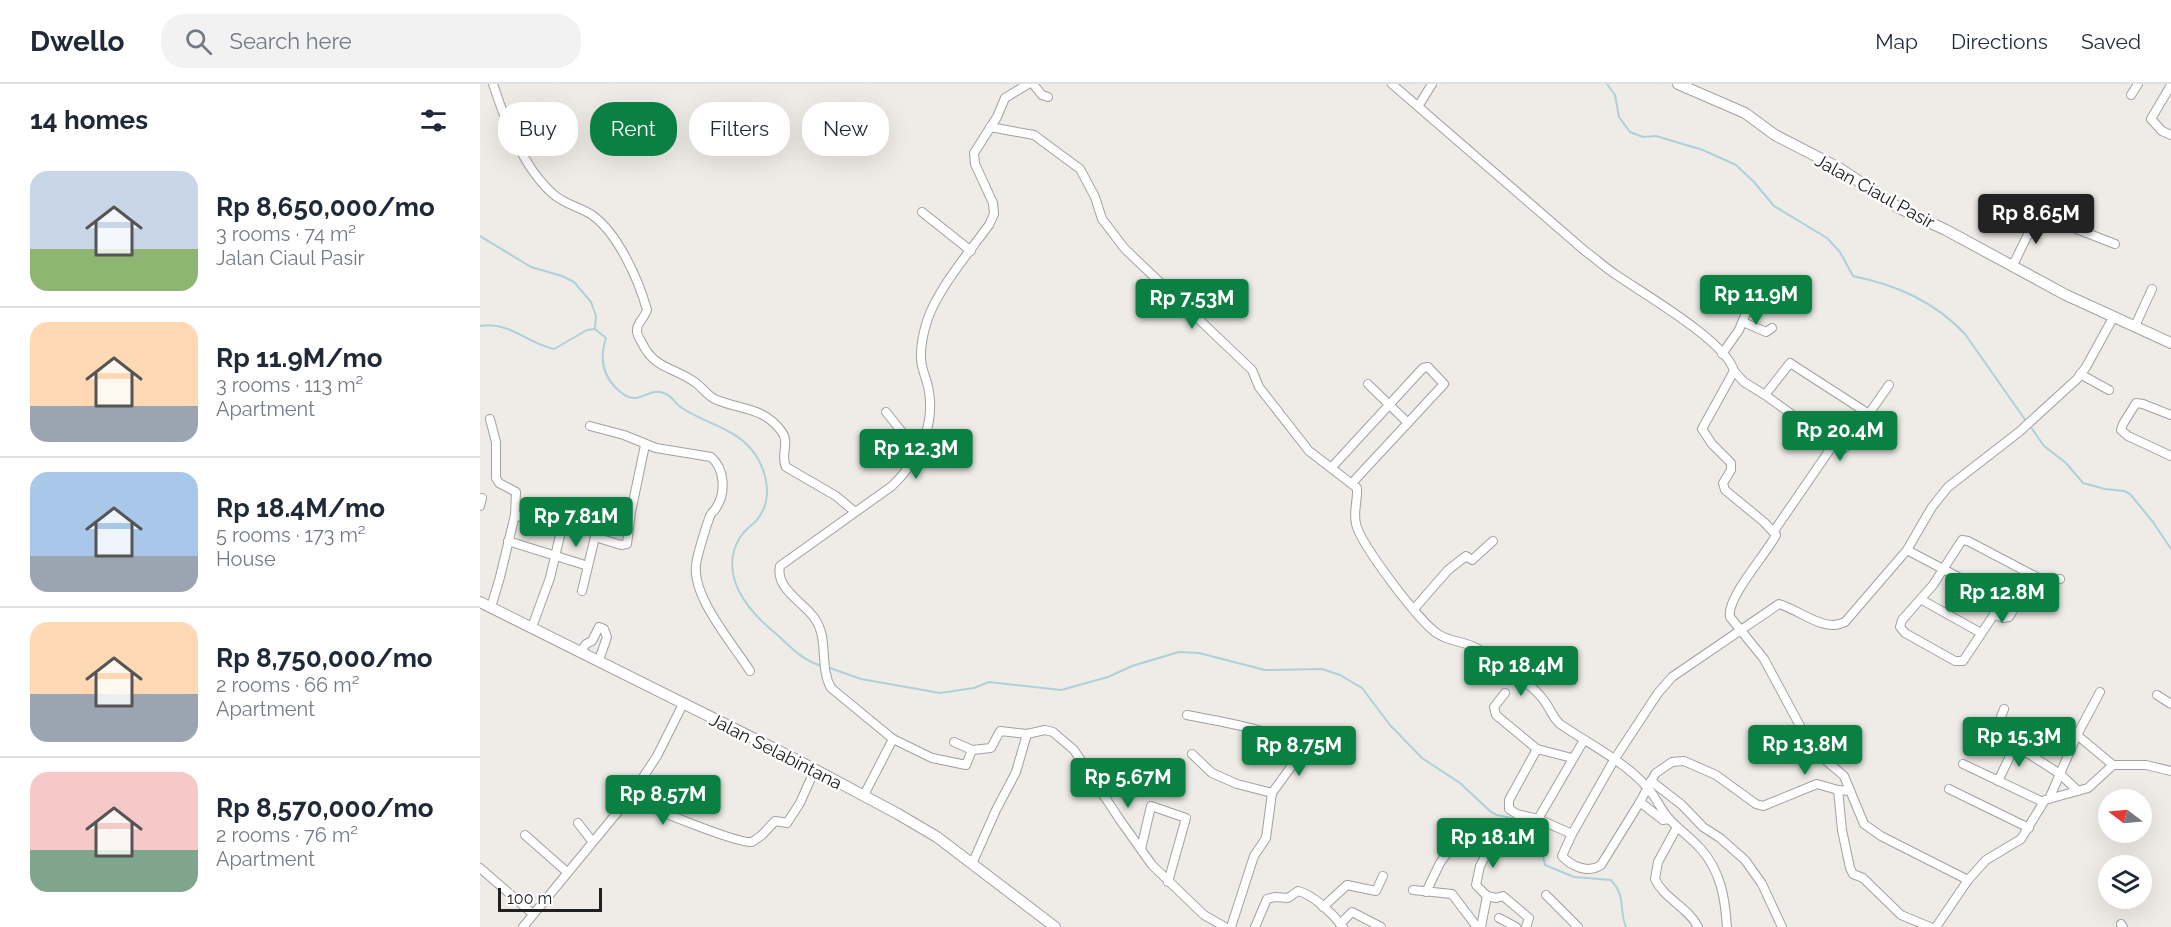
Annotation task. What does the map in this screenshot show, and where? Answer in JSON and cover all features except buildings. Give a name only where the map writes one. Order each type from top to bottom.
[{"type":"street","points":[[493,84],[514,134],[536,175],[553,195],[591,214],[599,221],[632,269],[647,310],[637,327],[637,333],[650,356],[659,364],[695,382],[718,401],[747,407],[761,413],[782,431],[786,441],[783,459],[786,467],[836,496],[854,511]]},
{"type":"street","points":[[972,750],[964,765],[921,755],[893,739],[831,688],[827,678],[819,625],[807,609],[789,592],[779,576],[780,566],[783,563],[892,486],[905,473],[921,446],[930,411],[929,391],[921,360],[927,320],[939,296],[989,225],[994,214],[992,200],[973,160],[975,149],[998,117],[1005,98],[1028,84]]},
{"type":"street","points":[[1033,84],[1048,97]]},
{"type":"street","points":[[1392,84],[1603,265],[1702,335],[1722,354],[1744,382],[1839,449],[1845,448],[1889,385]]},
{"type":"street","points":[[1419,105],[1432,84]]},
{"type":"street","name":"Jalan Ciaul Pasir","points":[[1678,84],[1745,113],[1775,135],[1853,177],[1899,208],[1946,230],[2066,295],[2171,343]]},
{"type":"street","points":[[2131,95],[2138,84]]},
{"type":"street","points":[[2171,85],[2151,119],[2158,128],[2171,135]]},
{"type":"street","points":[[990,127],[1034,135],[1080,169],[1095,197],[1102,219],[1125,249],[1252,370],[1259,387],[1309,451],[1358,488],[1354,506],[1356,525],[1364,543],[1375,560],[1434,632],[1472,646],[1520,678],[1545,701],[1553,718],[1682,805],[1703,827],[1720,838],[1745,860],[1762,884],[1782,927]]},
{"type":"street","points":[[922,212],[971,251]]},
{"type":"street","points":[[2013,265],[2038,214],[2115,244]]},
{"type":"street","points":[[1722,354],[1743,322],[1748,308],[1764,282]]},
{"type":"street","points":[[2135,326],[2152,290]]},
{"type":"street","points":[[1850,790],[1838,790],[1817,784],[1762,806],[1716,775],[1684,761],[1669,764],[1656,773],[1601,865],[1597,868],[1585,869],[1564,859],[1563,852],[1572,834],[1614,760],[1658,693],[1672,677],[1779,604],[1826,626],[1838,626],[1850,618],[1907,550],[1932,507],[1948,487],[2019,432],[2064,392],[2080,374],[2114,316]]},
{"type":"street","points":[[1743,322],[1766,332],[1772,328]]},
{"type":"street","points":[[1765,395],[1790,363],[1869,414]]},
{"type":"street","points":[[1332,467],[1425,366],[1442,379],[1443,385],[1352,483]]},
{"type":"street","points":[[1734,371],[1702,429],[1732,466],[1724,481],[1725,490],[1776,535],[1753,568],[1729,611],[1732,620],[1764,659],[1807,739],[1824,759],[1844,776],[1860,818],[1868,827],[1968,880]]},
{"type":"street","points":[[2080,374],[2109,390]]},
{"type":"street","points":[[1368,384],[1408,423]]},
{"type":"street","points":[[2171,415],[2136,403],[2121,430],[2128,436],[2171,456]]},
{"type":"street","points":[[886,412],[902,432],[921,446]]},
{"type":"street","points":[[490,419],[496,442],[496,478],[499,483],[516,492],[515,515],[491,607]]},
{"type":"street","points":[[590,426],[624,435],[645,445],[711,457],[719,469],[723,485],[717,508],[711,515],[696,563],[696,576],[712,619],[727,636],[750,671]]},
{"type":"street","points":[[582,591],[595,537],[621,545],[627,544],[645,445]]},
{"type":"street","points":[[1774,531],[1834,445]]},
{"type":"street","points":[[515,515],[561,531],[556,556],[532,627]]},
{"type":"street","points":[[2003,601],[1965,660],[1961,662],[1905,633],[1900,623],[1922,600],[1960,541],[1965,540],[2046,582],[2060,579]]},
{"type":"street","points":[[508,541],[588,566]]},
{"type":"street","points":[[1414,609],[1455,565],[1466,556],[1472,561],[1493,541]]},
{"type":"street","points":[[1907,550],[2015,607]]},
{"type":"street","points":[[1994,614],[2007,618],[2034,576]]},
{"type":"street","points":[[1922,600],[1981,633]]},
{"type":"street","name":"Jalan Selabintana","points":[[480,602],[864,795],[937,837],[1055,927]]},
{"type":"street","points":[[581,651],[586,644],[592,641],[599,627],[604,629],[607,636],[599,660]]},
{"type":"street","points":[[1936,927],[1968,880],[1986,860],[2021,839],[2029,828],[2046,801],[2100,692]]},
{"type":"street","points":[[1504,693],[1493,712],[1537,749],[1572,758]]},
{"type":"street","points":[[2157,694],[2171,704]]},
{"type":"street","points":[[523,927],[630,797],[657,756],[683,704]]},
{"type":"street","points":[[2004,709],[1995,732],[2060,774],[2078,791]]},
{"type":"street","points":[[1187,715],[1270,734],[1294,744],[1298,749],[1296,760],[1272,794],[1266,838],[1254,856],[1231,927]]},
{"type":"street","points":[[954,742],[972,750],[991,748],[1000,731],[1027,734],[1045,730],[1053,732],[1074,750],[1152,865],[1204,915],[1225,927]]},
{"type":"street","points":[[972,864],[1016,772],[1027,734]]},
{"type":"street","points":[[2078,735],[2113,765],[2146,765],[2171,771]]},
{"type":"street","points":[[864,795],[893,739]]},
{"type":"street","points":[[1538,819],[1584,741]]},
{"type":"street","points":[[1998,781],[2016,744]]},
{"type":"street","points":[[1537,749],[1509,800],[1510,812],[1538,819],[1572,834]]},
{"type":"street","points":[[1192,754],[1212,773],[1272,794]]},
{"type":"street","points":[[1963,764],[2046,801],[2088,788],[2113,765]]},
{"type":"street","points":[[630,797],[649,807],[734,840],[752,843],[775,821],[787,823],[800,803],[815,770]]},
{"type":"street","points":[[1649,784],[1669,819],[1702,850],[1721,882],[1727,927]]},
{"type":"street","points":[[1949,789],[2029,828]]},
{"type":"street","points":[[1838,790],[1842,830],[1853,874],[1863,878],[1901,915],[1930,927]]},
{"type":"street","points":[[1640,802],[1663,820],[1669,819]]},
{"type":"street","points":[[1141,849],[1152,806],[1186,818],[1168,882]]},
{"type":"street","points":[[578,823],[592,841]]},
{"type":"street","points":[[1677,826],[1658,862],[1654,879],[1660,888],[1688,913],[1698,927]]},
{"type":"street","points":[[525,835],[567,872]]},
{"type":"street","points":[[1491,845],[1480,866],[1476,885],[1487,896],[1496,898],[1505,896],[1510,904],[1529,918],[1526,927]]},
{"type":"street","points":[[1426,892],[1440,863],[1451,848]]},
{"type":"street","points":[[480,868],[533,914]]},
{"type":"street","points":[[1323,907],[1347,885],[1376,891],[1383,876]]},
{"type":"street","points":[[1413,890],[1452,894],[1479,927]]},
{"type":"street","points":[[1255,927],[1270,897],[1288,898],[1298,891],[1323,907],[1342,925],[1352,912],[1382,927]]},
{"type":"street","points":[[1546,895],[1578,927]]},
{"type":"street","points":[[1479,927],[1487,896]]},
{"type":"street","points":[[1499,918],[1516,927]]},
{"type":"waterway","points":[[1607,84],[1615,95],[1619,117],[1630,132],[1643,137],[1656,136],[1703,150],[1736,165],[1774,206],[1827,238],[1840,252],[1853,276],[1884,284],[1914,296],[1953,322],[1965,334],[2026,421]]},
{"type":"waterway","points":[[480,236],[531,267],[574,282],[591,302],[596,316],[595,328]]},
{"type":"waterway","points":[[480,326],[490,325],[509,329],[554,349],[587,330],[595,329],[606,338],[603,351],[605,371],[611,383],[622,394],[633,398],[662,392],[679,406],[732,433],[751,448],[765,475],[766,499],[760,515],[739,539],[732,566],[734,578],[739,591],[754,613],[802,656],[822,666]]},
{"type":"waterway","points":[[2030,426],[2044,446],[2066,463],[2083,483],[2130,494],[2171,549]]},
{"type":"waterway","points":[[827,667],[861,679],[940,693],[974,688],[989,682],[1061,690],[1108,677],[1132,666],[1179,652],[1199,653],[1265,670],[1322,669],[1340,675],[1362,688],[1390,725],[1422,758],[1460,783],[1491,812],[1521,820],[1537,830],[1545,865],[1574,877],[1611,880],[1621,898],[1626,927]]}]
